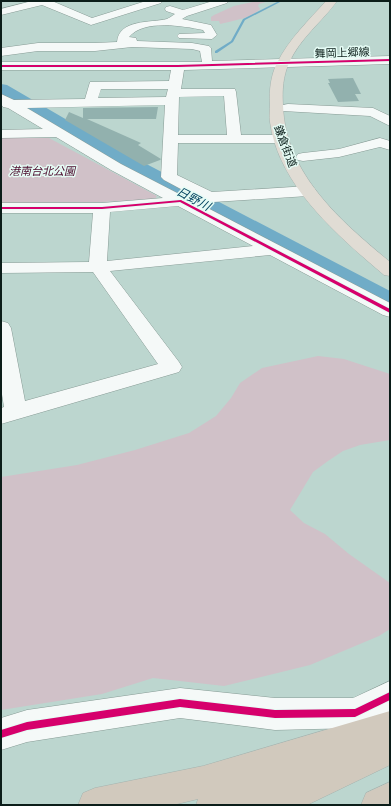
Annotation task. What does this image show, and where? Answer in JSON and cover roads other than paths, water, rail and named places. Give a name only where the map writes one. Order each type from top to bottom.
[{"type":"highway","points":[[95,805],[203,782],[390,727]]},
{"type":"highway","points":[[213,805],[331,756],[390,738]]},
{"type":"highway","points":[[272,805],[390,748]]},
{"type":"highway","points":[[378,805],[390,799]]},
{"type":"main road","name":"鎌倉街道","points":[[332,1],[290,51],[291,70],[288,89],[288,108],[294,139],[309,170],[336,205],[374,243],[390,256]]},
{"type":"main road","name":"鎌倉街道","points":[[342,1],[290,61],[277,87],[275,106],[276,120],[281,139],[294,169],[308,191],[342,230],[390,271]]},
{"type":"street","points":[[2,11],[44,1],[90,22],[151,3]]},
{"type":"street","points":[[1,52],[38,47],[95,47],[164,36],[208,37],[211,35],[208,27],[180,18],[151,3],[132,1]]},
{"type":"street","points":[[207,60],[205,48],[138,41],[122,41],[123,36],[126,32],[147,24],[180,18],[223,1]]},
{"type":"street","name":"舞岡上郷線","points":[[290,61],[390,56]]},
{"type":"street","name":"舞岡上郷線","points":[[290,61],[390,60]]},
{"type":"street","points":[[1,61],[290,61]]},
{"type":"street","points":[[1,66],[178,66],[290,61]]},
{"type":"street","points":[[178,66],[173,93],[169,177],[208,197]]},
{"type":"street","points":[[8,100],[36,103],[91,102],[173,93],[230,92],[234,139]]},
{"type":"street","points":[[8,100],[116,167],[390,311]]},
{"type":"street","points":[[288,108],[373,112],[390,122]]},
{"type":"street","points":[[1,134],[59,133]]},
{"type":"street","points":[[171,139],[281,139]]},
{"type":"street","points":[[303,157],[339,153],[380,142],[390,146]]},
{"type":"street","points":[[1,208],[102,208],[208,197],[308,191]]},
{"type":"street","points":[[1,328],[9,414],[172,367],[98,267],[102,208]]},
{"type":"street","points":[[1,268],[98,267],[274,250]]},
{"type":"street","points":[[1,734],[27,726],[180,703],[275,714],[355,713],[390,696]]},
{"type":"waterway","points":[[216,52],[232,41],[244,20],[281,1]]},
{"type":"waterway","name":"日野川","points":[[1,89],[103,149],[390,302]]},
{"type":"park label","name":"港南台北公園","points":[[42,170]]}]
